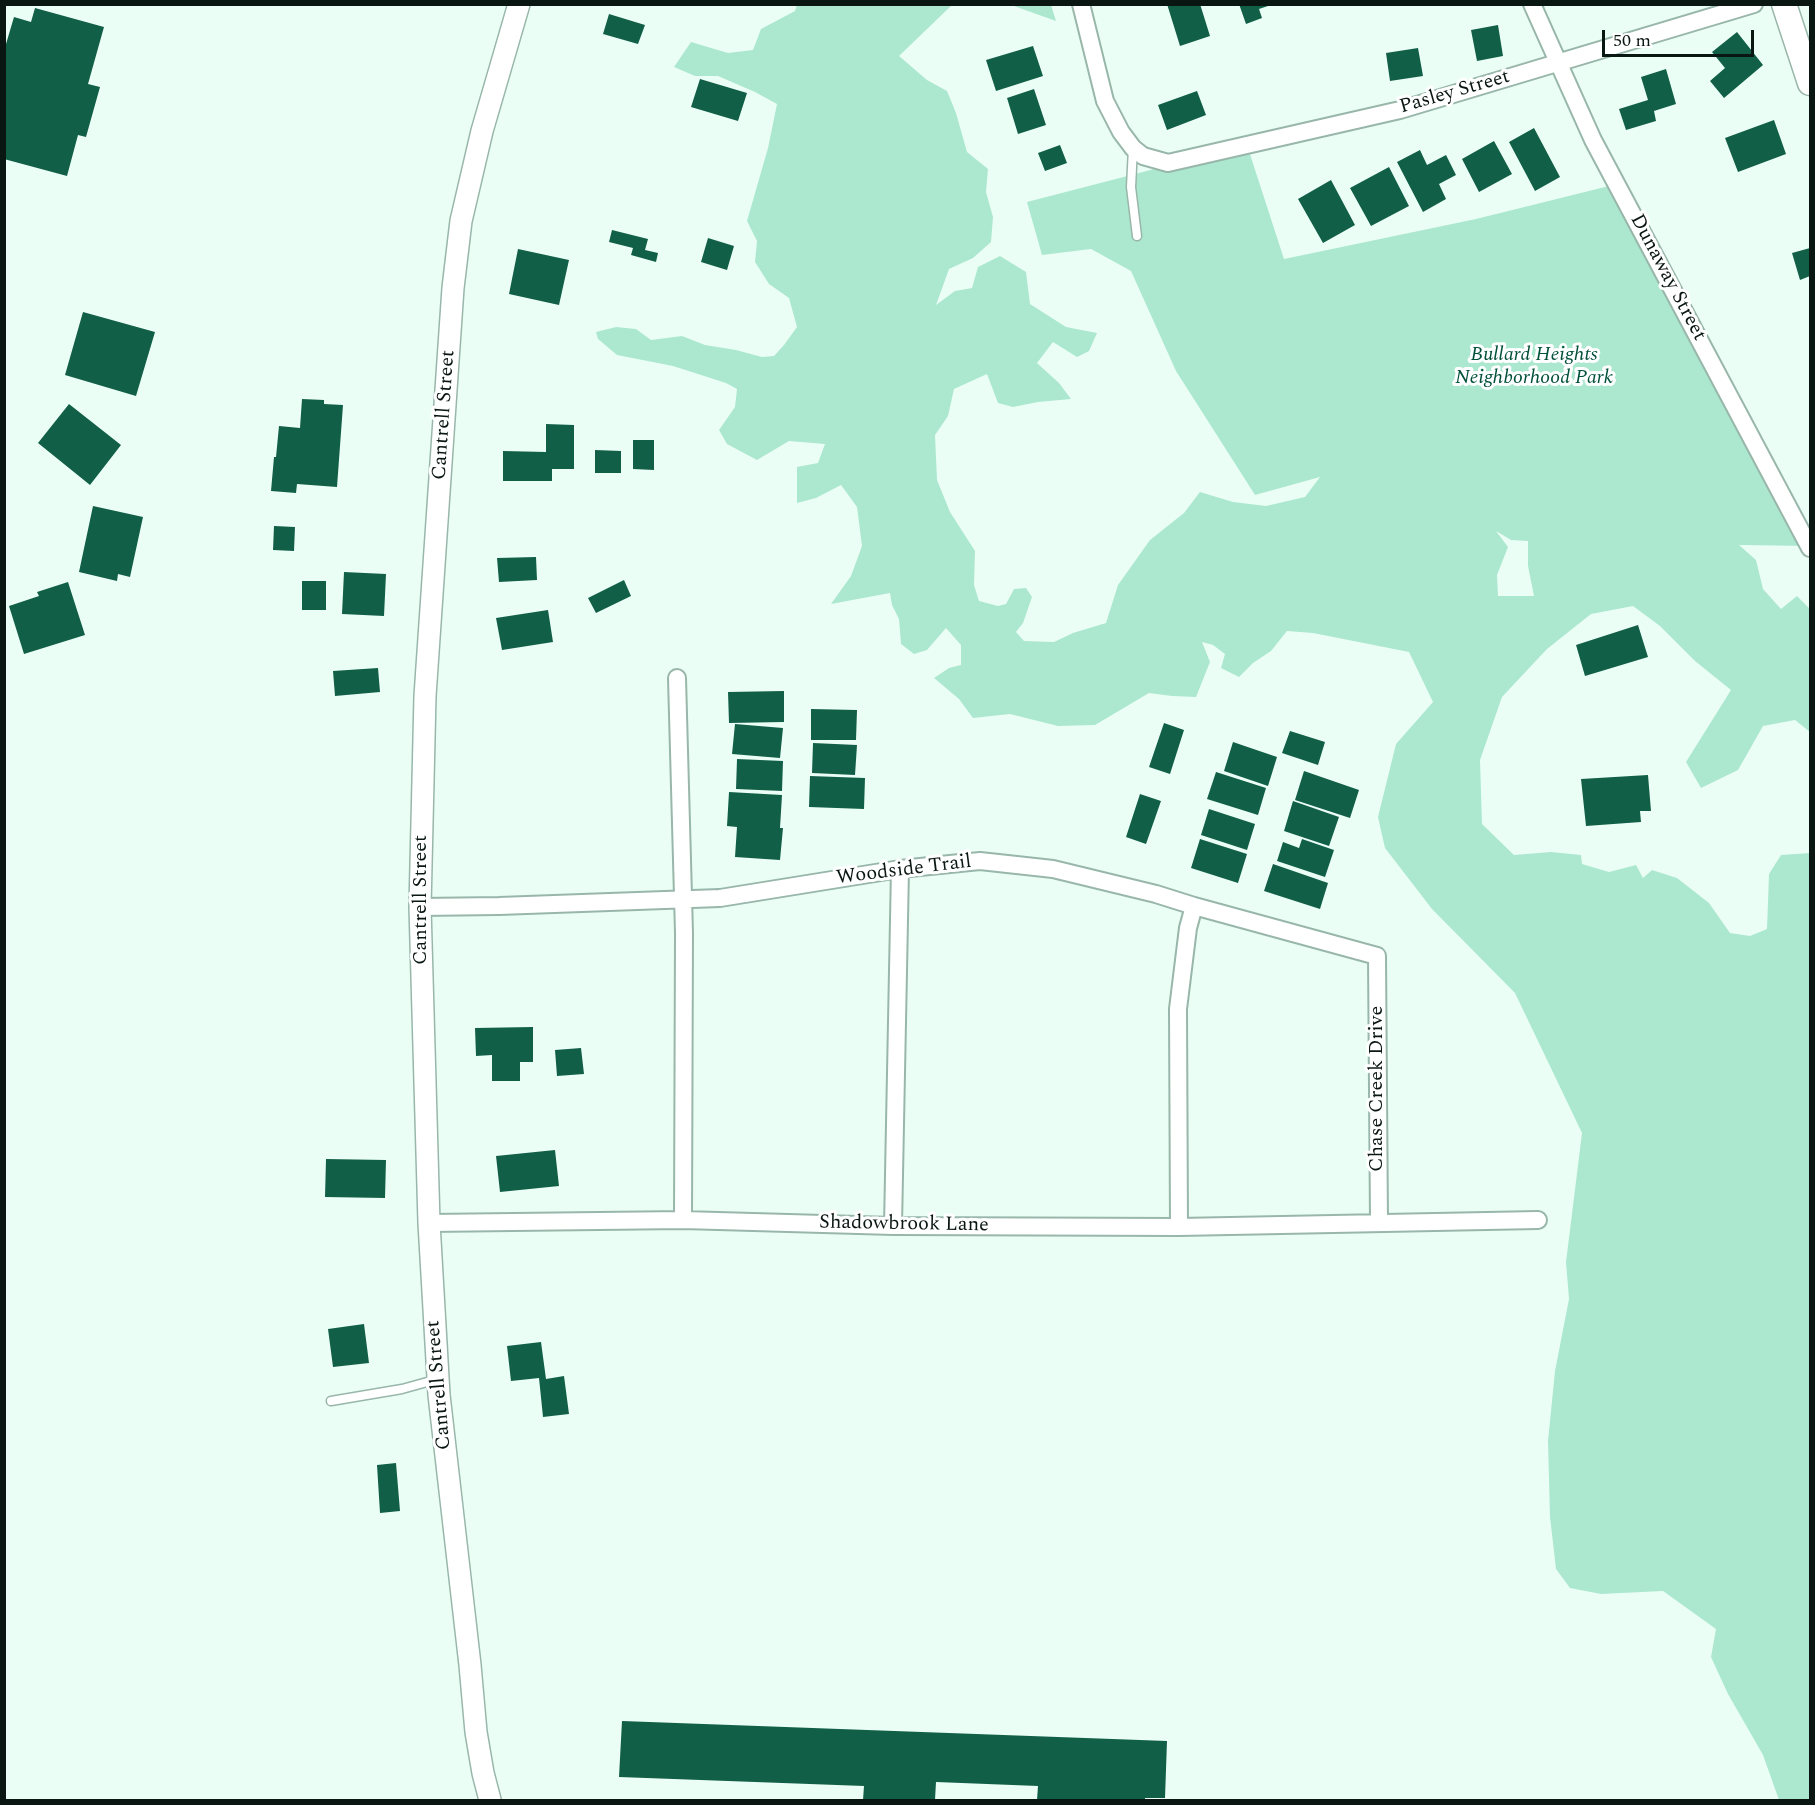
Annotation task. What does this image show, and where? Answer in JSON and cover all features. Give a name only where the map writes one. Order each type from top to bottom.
[{"type":"main road","points":[[1784,4],[1810,83]]},
{"type":"street","name":"Cantrell Street","points":[[490,1800],[476,1732],[438,1379],[429,1222],[420,907],[425,696],[453,288],[461,221],[482,131],[519,4]]},
{"type":"street","points":[[1081,4],[1105,101],[1132,148]]},
{"type":"street","name":"Dunaway Street","points":[[1532,4],[1593,140],[1810,548]]},
{"type":"street","name":"Pasley Street","points":[[1132,148],[1143,156],[1168,163],[1400,110],[1754,4]]},
{"type":"street","points":[[677,678],[683,900],[683,1220]]},
{"type":"street","name":"Woodside Trail","points":[[420,907],[720,898],[900,869],[980,861],[1053,869],[1156,894],[1377,956]]},
{"type":"street","points":[[893,1226],[900,869]]},
{"type":"street","points":[[1179,1227],[1178,1009],[1188,928],[1194,906]]},
{"type":"street","name":"Chase Creek Drive","points":[[1377,956],[1378,1223]]},
{"type":"street","name":"Shadowbrook Lane","points":[[429,1222],[683,1220],[893,1226],[1179,1227],[1538,1220]]},
{"type":"lane","points":[[1132,148],[1131,187],[1137,236]]},
{"type":"lane","points":[[331,1401],[402,1389],[438,1379]]},
{"type":"green space","name":"Bullard Heights Neighborhood Park","points":[[797,5],[952,5],[899,56],[927,80],[947,91],[967,152],[988,169],[986,192],[993,217],[991,242],[973,258],[949,269],[936,305],[955,291],[972,288],[978,267],[1000,256],[1026,272],[1030,304],[1066,327],[1097,333],[1089,351],[1077,357],[1053,342],[1037,363],[1059,383],[1071,399],[1013,407],[998,403],[987,374],[954,389],[948,416],[935,435],[937,480],[950,512],[975,551],[974,585],[979,601],[998,606],[1006,604],[1014,589],[1026,588],[1032,597],[1023,623],[1016,632],[1024,641],[1054,642],[1073,633],[1106,623],[1118,585],[1150,540],[1184,513],[1200,492],[1233,502],[1266,506],[1305,497],[1320,477],[1255,495],[1176,371],[1131,271],[1091,249],[1042,255],[1027,202],[1247,145],[1284,259],[1476,219],[1617,184],[1809,546],[1739,545],[1756,560],[1763,589],[1781,609],[1797,596],[1810,609],[1810,732],[1795,720],[1763,726],[1738,770],[1701,788],[1686,762],[1731,690],[1695,661],[1660,626],[1633,606],[1591,614],[1547,649],[1502,697],[1480,760],[1482,824],[1514,855],[1551,852],[1581,855],[1582,864],[1609,872],[1636,865],[1643,878],[1652,870],[1677,878],[1709,903],[1730,933],[1750,936],[1767,929],[1769,874],[1781,855],[1810,853],[1810,1800],[1779,1800],[1763,1755],[1728,1694],[1711,1657],[1716,1629],[1663,1591],[1601,1594],[1570,1588],[1556,1569],[1550,1517],[1548,1441],[1555,1371],[1569,1299],[1566,1262],[1582,1133],[1515,993],[1432,909],[1385,848],[1378,817],[1396,744],[1433,702],[1409,652],[1313,633],[1287,631],[1271,651],[1253,663],[1239,677],[1221,668],[1225,654],[1213,645],[1202,642],[1210,662],[1196,697],[1149,693],[1095,725],[1058,726],[1010,714],[973,718],[959,699],[934,678],[949,668],[961,665],[961,645],[946,628],[927,650],[914,654],[901,644],[899,619],[892,605],[890,593],[831,604],[851,576],[862,546],[857,507],[841,485],[816,498],[797,503],[797,467],[818,463],[825,444],[789,441],[757,460],[727,444],[719,430],[735,407],[737,389],[726,383],[673,366],[617,355],[598,339],[596,332],[616,327],[636,329],[651,340],[682,336],[705,345],[762,357],[774,356],[797,327],[789,298],[769,284],[755,262],[757,241],[747,221],[768,148],[777,104],[718,76],[695,76],[674,67],[691,42],[728,53],[753,50],[761,29],[795,11]],"holes":[[[1496,531],[1511,540],[1528,541],[1528,566],[1534,596],[1498,596],[1497,575],[1508,547]]]},
{"type":"green space","points":[[1011,5],[1051,5],[1056,21]]},
{"type":"building","points":[[1167,4],[1200,4],[1210,36],[1180,46]]},
{"type":"building","points":[[1239,4],[1271,5],[1259,9],[1262,18],[1246,24]]},
{"type":"building","points":[[35,8],[104,27],[88,84],[100,87],[86,137],[78,135],[67,176],[4,159],[4,43],[6,44],[14,17],[31,22]]},
{"type":"building","points":[[609,14],[645,25],[638,44],[603,34]]},
{"type":"building","points":[[1498,25],[1503,56],[1477,61],[1471,30]]},
{"type":"building","points":[[1737,32],[1763,65],[1724,98],[1710,81],[1725,68],[1712,52]]},
{"type":"building","points":[[1033,46],[1043,76],[996,91],[986,60]]},
{"type":"building","points":[[1418,48],[1423,76],[1390,81],[1386,53]]},
{"type":"building","points":[[1666,69],[1676,104],[1654,111],[1656,121],[1626,130],[1619,109],[1648,100],[1641,77]]},
{"type":"building","points":[[700,79],[747,93],[738,121],[691,107]]},
{"type":"building","points":[[1034,89],[1046,125],[1018,134],[1007,98]]},
{"type":"building","points":[[1197,91],[1206,115],[1167,130],[1158,105]]},
{"type":"building","points":[[1774,120],[1786,154],[1738,172],[1725,138]]},
{"type":"building","points":[[1534,128],[1560,177],[1535,191],[1509,142]]},
{"type":"building","points":[[1494,141],[1512,174],[1479,192],[1462,159]]},
{"type":"building","points":[[1060,145],[1067,163],[1045,171],[1038,153]]},
{"type":"building","points":[[1420,150],[1427,165],[1446,155],[1456,175],[1439,184],[1446,199],[1423,212],[1397,162]]},
{"type":"building","points":[[1389,167],[1409,206],[1371,226],[1350,188]]},
{"type":"building","points":[[1331,180],[1355,225],[1323,243],[1298,199]]},
{"type":"building","points":[[612,230],[648,239],[645,250],[658,253],[656,262],[631,255],[633,248],[609,242]]},
{"type":"building","points":[[708,238],[734,246],[727,270],[701,262]]},
{"type":"building","points":[[1810,248],[1810,276],[1800,280],[1792,253]]},
{"type":"building","points":[[518,249],[569,260],[559,305],[509,294]]},
{"type":"building","points":[[83,312],[155,332],[136,396],[65,375]]},
{"type":"building","points":[[302,399],[324,400],[324,404],[343,405],[337,487],[297,484],[296,493],[271,491],[279,426],[300,428]]},
{"type":"building","points":[[69,404],[121,445],[90,485],[38,443]]},
{"type":"building","points":[[546,424],[574,425],[574,469],[552,469],[552,481],[503,481],[503,451],[546,452]]},
{"type":"building","points":[[633,440],[654,440],[654,470],[633,469]]},
{"type":"building","points":[[595,450],[621,451],[621,473],[595,473]]},
{"type":"building","points":[[93,506],[143,517],[130,577],[118,574],[117,581],[79,572]]},
{"type":"building","points":[[274,526],[295,527],[294,551],[273,550]]},
{"type":"building","points":[[536,557],[537,580],[499,582],[497,558]]},
{"type":"building","points":[[344,572],[386,574],[384,616],[342,614]]},
{"type":"building","points":[[624,580],[631,596],[596,613],[588,598]]},
{"type":"building","points":[[302,581],[326,581],[326,610],[302,610]]},
{"type":"building","points":[[68,582],[85,635],[24,654],[9,606],[39,596],[37,592]]},
{"type":"building","points":[[548,610],[553,642],[502,650],[496,618]]},
{"type":"building","points":[[1638,625],[1648,657],[1585,676],[1576,645]]},
{"type":"building","points":[[378,668],[380,692],[335,696],[333,671]]},
{"type":"building","points":[[784,691],[784,722],[729,723],[728,692]]},
{"type":"building","points":[[811,709],[857,710],[856,740],[811,740]]},
{"type":"building","points":[[1164,723],[1184,730],[1170,774],[1149,767]]},
{"type":"building","points":[[735,724],[783,728],[780,758],[732,754]]},
{"type":"building","points":[[1290,731],[1325,742],[1318,765],[1282,753]]},
{"type":"building","points":[[1233,742],[1277,757],[1268,786],[1224,771]]},
{"type":"building","points":[[813,743],[857,745],[855,775],[812,773]]},
{"type":"building","points":[[737,759],[783,761],[782,791],[736,789]]},
{"type":"building","points":[[1304,771],[1359,790],[1350,818],[1295,800]]},
{"type":"building","points":[[1216,772],[1266,788],[1258,815],[1207,799]]},
{"type":"building","points":[[1648,775],[1651,811],[1640,811],[1641,822],[1586,826],[1581,779]]},
{"type":"building","points":[[810,776],[865,778],[864,809],[809,807]]},
{"type":"building","points":[[729,792],[782,795],[780,828],[783,828],[780,860],[735,857],[737,827],[727,826]]},
{"type":"building","points":[[1140,794],[1161,801],[1146,844],[1126,837]]},
{"type":"building","points":[[1293,801],[1339,817],[1329,846],[1284,831]]},
{"type":"building","points":[[1209,809],[1255,824],[1247,850],[1201,835]]},
{"type":"building","points":[[1200,839],[1247,854],[1238,883],[1191,868]]},
{"type":"building","points":[[1302,839],[1334,850],[1325,877],[1277,861],[1283,842],[1299,848]]},
{"type":"building","points":[[1273,864],[1328,883],[1320,909],[1264,891]]},
{"type":"building","points":[[533,1027],[533,1062],[520,1062],[520,1081],[492,1081],[492,1055],[476,1056],[475,1028]]},
{"type":"building","points":[[581,1048],[584,1074],[557,1076],[555,1050]]},
{"type":"building","points":[[555,1150],[559,1186],[500,1192],[496,1156]]},
{"type":"building","points":[[326,1159],[386,1160],[385,1198],[325,1197]]},
{"type":"building","points":[[364,1324],[369,1363],[333,1367],[328,1329]]},
{"type":"building","points":[[541,1342],[546,1379],[564,1376],[569,1414],[543,1417],[539,1378],[511,1381],[507,1346]]},
{"type":"building","points":[[396,1463],[400,1511],[380,1513],[377,1465]]},
{"type":"building","points":[[622,1721],[1167,1741],[1165,1798],[1037,1800],[1038,1786],[936,1782],[935,1800],[863,1800],[864,1786],[619,1777]]}]
